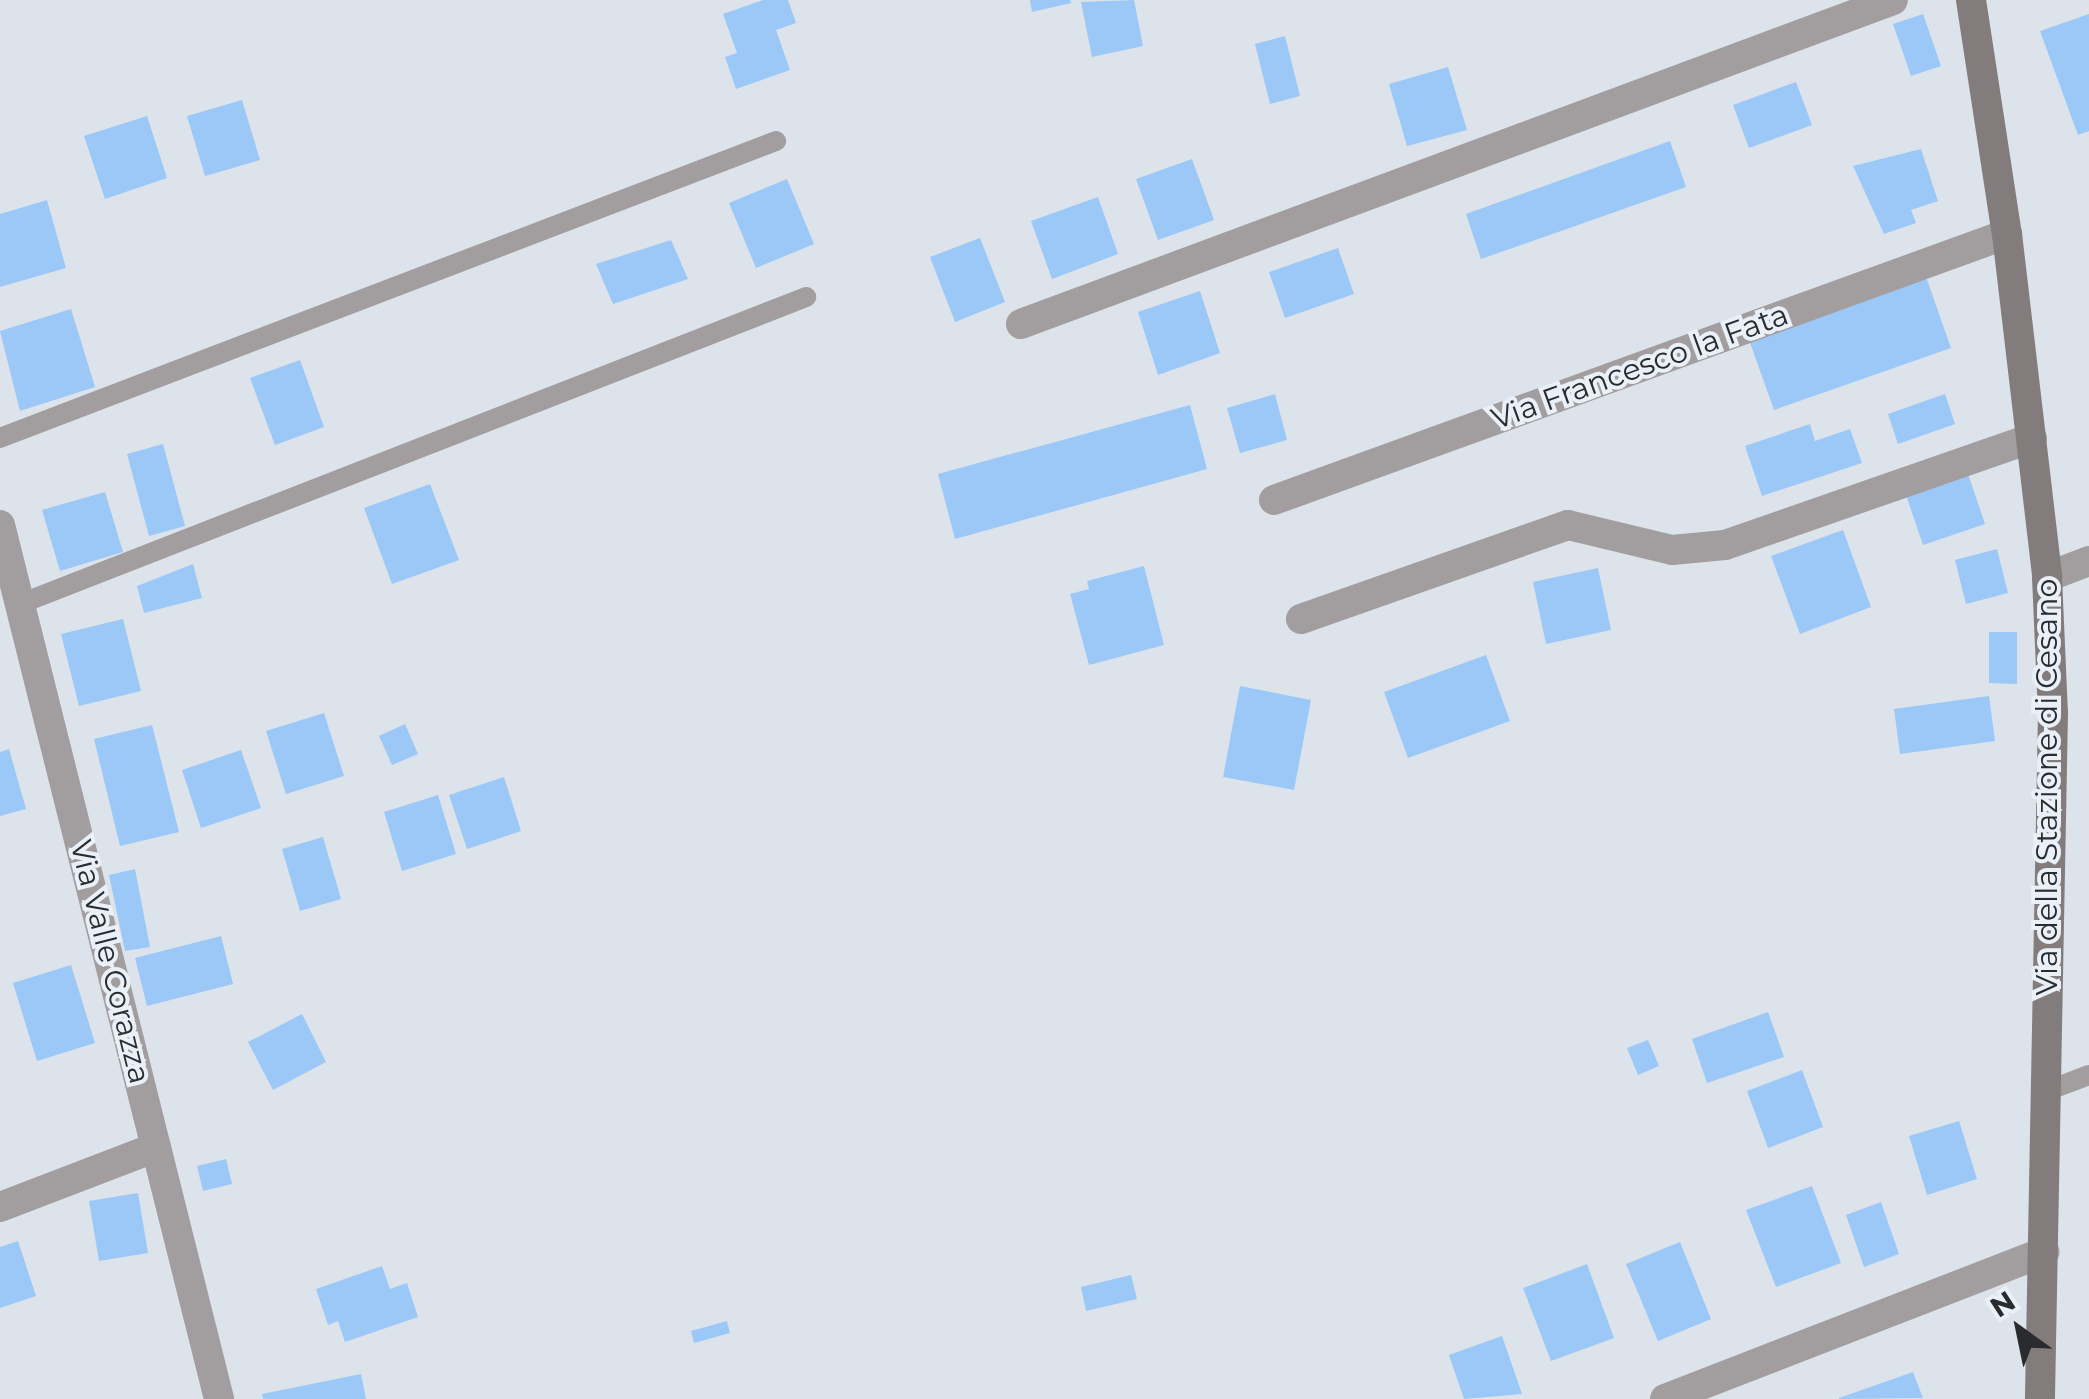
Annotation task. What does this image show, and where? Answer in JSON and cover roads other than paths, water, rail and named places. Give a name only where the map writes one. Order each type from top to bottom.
[{"type":"street","points":[[1022,324],[1893,0]]},
{"type":"street","name":"Via della Stazione di Cesano","points":[[1971,0],[2007,234],[2047,577],[2053,713],[2040,1399]]},
{"type":"street","name":"Via Francesco la Fata","points":[[1274,500],[2007,234]]},
{"type":"street","points":[[1301,618],[1568,525],[1672,550],[1725,545],[2032,438]]},
{"type":"street","name":"Via Valle Corazza","points":[[0,525],[218,1399]]},
{"type":"street","points":[[2047,577],[2089,561]]},
{"type":"street","points":[[0,1207],[156,1147]]},
{"type":"street","points":[[1665,1399],[2044,1252]]},
{"type":"lane","points":[[0,438],[776,141]]},
{"type":"lane","points":[[20,604],[806,297]]},
{"type":"lane","points":[[2048,1091],[2089,1075]]}]
